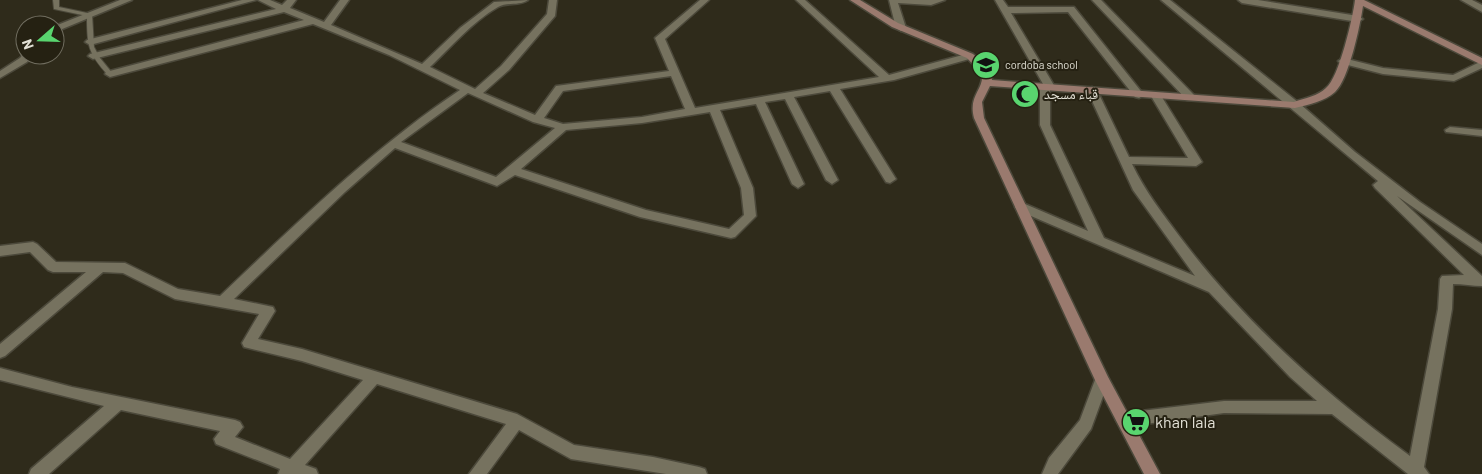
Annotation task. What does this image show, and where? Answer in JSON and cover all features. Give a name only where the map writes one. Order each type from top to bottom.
[{"type":"street","points":[[65,25],[128,0]]},
{"type":"street","points":[[90,42],[252,0]]},
{"type":"street","points":[[262,0],[423,68],[537,120],[563,128],[642,120],[886,78],[970,56]]},
{"type":"street","points":[[94,56],[283,10],[292,0]]},
{"type":"street","points":[[326,26],[345,0]]},
{"type":"street","points":[[423,68],[463,30],[497,4],[524,0]]},
{"type":"street","points":[[223,302],[294,234],[432,112],[472,91],[505,68],[552,14],[553,0]]},
{"type":"street","points":[[691,111],[660,38],[705,0]]},
{"type":"street","points":[[800,0],[886,78]]},
{"type":"street","points":[[854,0],[901,28],[970,56],[988,73],[987,83],[980,91],[975,108],[1102,380],[1152,474]]},
{"type":"street","points":[[901,28],[893,0],[931,2],[941,0]]},
{"type":"street","points":[[999,0],[1048,87],[1045,125],[1099,241]]},
{"type":"street","points":[[1096,0],[1191,98]]},
{"type":"street","points":[[1165,0],[1294,105],[1351,155],[1416,205],[1482,250]]},
{"type":"street","points":[[1242,0],[1358,19]]},
{"type":"street","points":[[987,83],[1294,105],[1332,88],[1344,61],[1358,19],[1359,0],[1482,63]]},
{"type":"street","points":[[1465,0],[1482,9]]},
{"type":"street","points":[[1006,10],[1071,9],[1139,95]]},
{"type":"street","points":[[110,74],[313,21]]},
{"type":"street","points":[[1344,61],[1383,71],[1454,78],[1482,63]]},
{"type":"street","points":[[0,75],[16,65]]},
{"type":"street","points":[[537,120],[560,88],[675,73]]},
{"type":"street","points":[[833,87],[890,179]]},
{"type":"street","points":[[1092,90],[1139,190],[1215,290],[1295,373],[1335,408],[1418,472],[1445,309],[1447,279],[1480,282]]},
{"type":"street","points":[[788,95],[832,180]]},
{"type":"street","points":[[1124,160],[1196,162],[1156,96]]},
{"type":"street","points":[[759,100],[798,184]]},
{"type":"street","points":[[513,170],[644,214],[731,234],[750,216],[747,188],[713,107]]},
{"type":"street","points":[[396,144],[497,182],[563,128]]},
{"type":"street","points":[[1450,130],[1482,133]]},
{"type":"street","points":[[1351,155],[1409,216],[1480,282]]},
{"type":"street","points":[[1020,207],[1215,290]]},
{"type":"street","points":[[0,251],[33,247],[53,267],[125,268],[175,294],[268,311],[249,343],[302,355],[517,421],[571,452],[654,464],[699,474]]},
{"type":"street","points":[[0,352],[99,269]]},
{"type":"street","points":[[0,374],[118,403],[235,427],[222,439],[290,470],[310,474]]},
{"type":"street","points":[[290,470],[374,377]]},
{"type":"street","points":[[1050,474],[1055,463],[1086,424],[1102,380]]},
{"type":"street","points":[[37,474],[118,403]]},
{"type":"street","points":[[1124,420],[1224,406],[1335,408]]},
{"type":"street","points":[[477,474],[517,421]]},
{"type":"lane","points":[[56,0],[56,8],[90,15],[90,42],[94,56],[110,74]]},
{"type":"place","name":"cordoba school","points":[[986,65]]},
{"type":"place","name":"قباء مسجد","points":[[1025,94]]},
{"type":"place","name":"khan lala","points":[[1136,422]]}]
